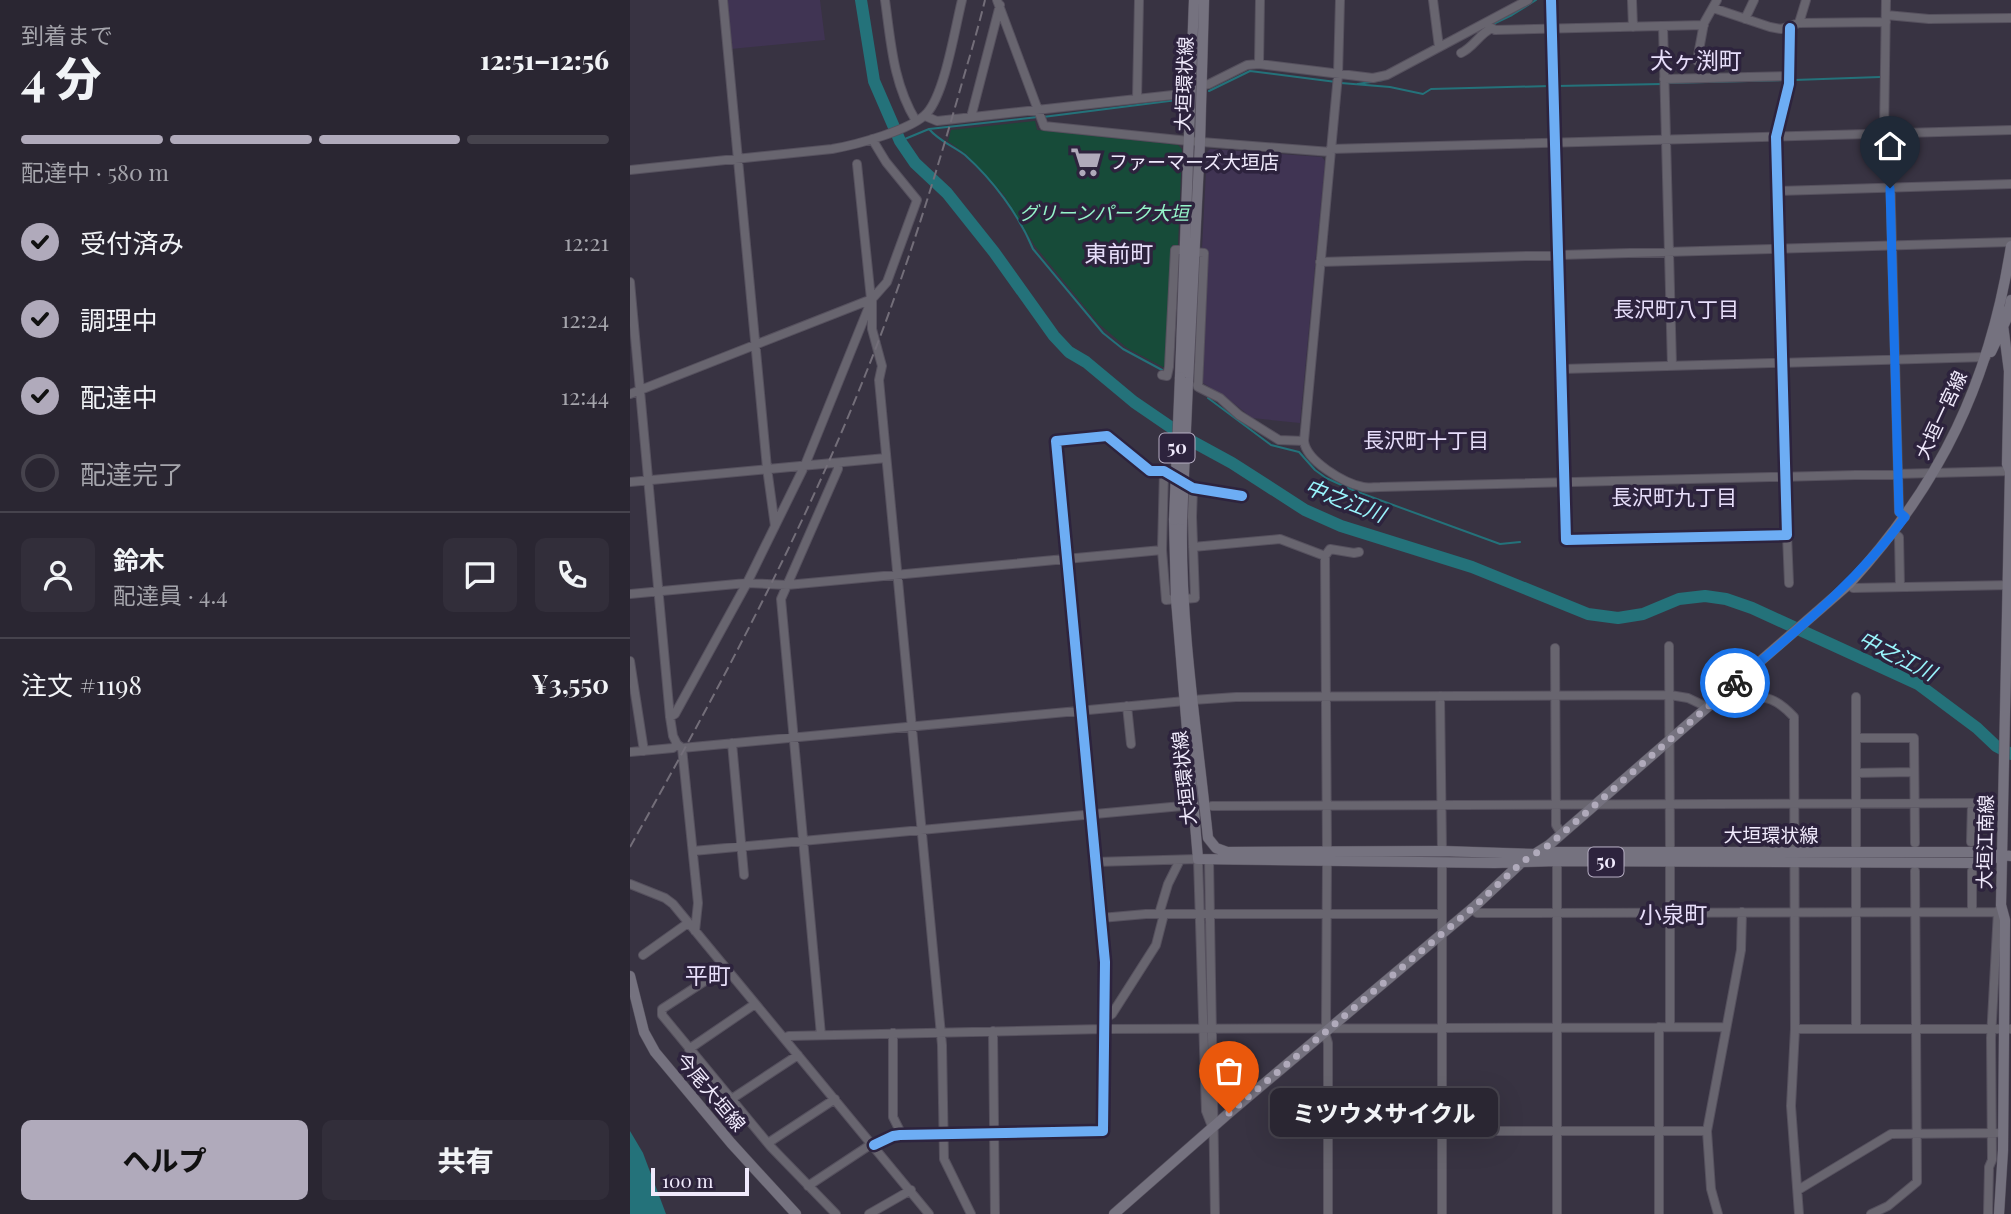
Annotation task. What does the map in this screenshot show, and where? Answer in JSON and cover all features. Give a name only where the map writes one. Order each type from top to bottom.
[{"type":"main road","name":"大垣環状線","points":[[1194,0],[1191,93],[1195,141]]},
{"type":"main road","name":"大垣環状線","points":[[1204,0],[1203,85],[1195,141],[1190,251],[1191,383],[1178,520],[1180,599],[1189,701],[1193,805],[1203,860],[1535,854],[1856,857],[1978,863],[2007,856]]},
{"type":"main road","name":"大垣一宮線","points":[[1114,1214],[1849,584],[1905,517],[1934,472],[1961,422],[2006,298],[2011,244]]},
{"type":"main road","name":"大垣江南線","points":[[1999,1214],[2007,1148],[1997,1133],[2008,1029],[2008,920],[1999,909],[2007,856],[2004,769],[2011,470],[2007,464],[2008,371],[2002,330],[2006,298]]},
{"type":"main road","name":"大垣一宮線","points":[[1986,357],[2002,330]]},
{"type":"main road","name":"大垣環状線","points":[[1189,701],[1208,838],[1216,848],[1227,852],[1327,857]]},
{"type":"main road","name":"50","points":[[1203,860],[1208,838]]},
{"type":"main road","name":"50","points":[[1203,860],[1227,852]]},
{"type":"main road","name":"大垣環状線","points":[[1442,857],[1522,862],[1670,857]]},
{"type":"main road","name":"今尾大垣線","points":[[630,976],[644,1032],[656,1052],[722,1133],[796,1214]]},
{"type":"street","points":[[723,0],[767,468],[775,526]]},
{"type":"street","points":[[885,0],[894,70],[901,94],[915,122]]},
{"type":"street","points":[[630,170],[858,144],[915,122],[925,116],[938,94],[962,0]]},
{"type":"street","points":[[1137,99],[1139,0]]},
{"type":"street","points":[[1259,64],[1260,0]]},
{"type":"street","points":[[1340,0],[1338,75],[1304,441],[1304,447],[1317,462],[1335,475],[1363,486],[2011,470]]},
{"type":"street","points":[[1433,0],[1439,47]]},
{"type":"street","points":[[1203,85],[1247,65],[1259,64],[1338,75],[1373,78],[1387,75],[1528,0]]},
{"type":"street","points":[[1551,0],[1566,540],[1787,534]]},
{"type":"street","points":[[1632,0],[1633,27]]},
{"type":"street","points":[[1745,19],[1754,0]]},
{"type":"street","points":[[1799,23],[1806,0]]},
{"type":"street","points":[[1886,0],[1886,133],[1890,188],[1897,473],[1899,512],[1905,517]]},
{"type":"street","points":[[971,117],[1000,2]]},
{"type":"street","points":[[1000,2],[1044,125],[1195,141],[1331,150],[2011,130]]},
{"type":"street","points":[[1698,61],[1704,25],[1715,4],[1745,19],[1770,27],[1790,28],[1799,23],[1886,19],[2011,18]]},
{"type":"street","points":[[1461,53],[1492,28],[1704,25]]},
{"type":"street","points":[[1663,26],[1672,366]]},
{"type":"street","points":[[1789,583],[1776,137],[1790,76],[1790,28]]},
{"type":"street","points":[[1664,79],[1790,76]]},
{"type":"street","points":[[925,116],[937,121],[1039,114],[1191,93]]},
{"type":"street","points":[[670,717],[676,714],[747,583],[805,464],[872,299],[887,282],[917,200],[886,162],[875,138]]},
{"type":"street","points":[[857,164],[872,299],[872,329],[882,366],[879,380],[940,1032],[944,1158],[971,1214]]},
{"type":"street","points":[[1777,191],[2011,184]]},
{"type":"street","points":[[1321,261],[2011,244]]},
{"type":"street","points":[[1162,375],[1167,376],[1169,367],[1175,250],[1204,253],[1191,383],[1220,398],[1239,415],[1279,440],[1304,441]]},
{"type":"street","points":[[630,282],[670,717],[679,746],[693,851],[698,903],[695,931]]},
{"type":"street","points":[[630,394],[872,299]]},
{"type":"street","points":[[1562,369],[1986,357]]},
{"type":"street","points":[[808,1185],[873,1144],[892,1136],[1103,1131],[1105,962],[1056,441],[1107,436],[1150,471],[1164,471],[1163,550],[1166,600],[1195,598],[1193,488],[1242,496]]},
{"type":"street","points":[[630,482],[886,458]]},
{"type":"street","points":[[821,1035],[780,599],[838,469],[838,463]]},
{"type":"street","points":[[1893,533],[1899,537],[1900,587]]},
{"type":"street","points":[[1193,547],[1280,539],[1325,556]]},
{"type":"street","points":[[1328,1214],[1325,556],[1330,549],[1359,552]]},
{"type":"street","points":[[630,592],[747,583],[787,585],[1163,550]]},
{"type":"street","points":[[1849,584],[1853,587],[1900,587],[2009,584]]},
{"type":"street","points":[[1669,646],[1670,1027]]},
{"type":"street","points":[[1555,648],[1555,804],[1556,825],[1561,833]]},
{"type":"street","points":[[630,661],[644,751]]},
{"type":"street","points":[[1724,692],[1734,696],[1766,696],[1776,700],[1794,717],[1795,1029],[1791,1106],[1800,1214]]},
{"type":"street","points":[[630,752],[1236,697],[1670,695],[1688,698],[1707,707]]},
{"type":"street","points":[[1440,696],[1442,1214]]},
{"type":"street","points":[[1856,697],[1856,1028]]},
{"type":"street","points":[[1127,706],[1130,744]]},
{"type":"street","points":[[1856,738],[1914,738],[1915,843]]},
{"type":"street","points":[[732,743],[744,875]]},
{"type":"street","points":[[1856,773],[1914,772]]},
{"type":"street","points":[[1971,842],[1972,803]]},
{"type":"street","points":[[1212,806],[1990,803]]},
{"type":"street","points":[[693,851],[1193,805]]},
{"type":"street","points":[[1104,1019],[1112,1014],[1156,945],[1168,884],[1180,860]]},
{"type":"street","points":[[1096,862],[1203,860]]},
{"type":"street","points":[[1203,860],[1210,914],[1215,1214]]},
{"type":"street","points":[[1203,860],[1199,914],[1202,1030],[1206,1111],[1213,1129]]},
{"type":"street","points":[[1557,861],[1557,1214]]},
{"type":"street","points":[[1972,870],[1972,912]]},
{"type":"street","points":[[1871,1214],[1888,1206],[1917,1182],[1915,871]]},
{"type":"street","points":[[630,884],[665,898],[688,923],[929,1214]]},
{"type":"street","points":[[1472,908],[1477,913],[1972,912],[1999,909],[1990,1110],[1997,1133],[1988,1214]]},
{"type":"street","points":[[1718,1214],[1710,1189],[1707,1130],[1741,950],[1742,912]]},
{"type":"street","points":[[1101,918],[1161,914],[1441,914]]},
{"type":"street","points":[[643,955],[688,923]]},
{"type":"street","points":[[725,968],[662,1009],[662,1015],[730,1100],[836,1214]]},
{"type":"street","points":[[689,1049],[755,1004]]},
{"type":"street","points":[[1659,1027],[1659,1214]]},
{"type":"street","points":[[784,1038],[1103,1029],[1726,1027]]},
{"type":"street","points":[[1795,1029],[2008,1029]]},
{"type":"street","points":[[993,1031],[995,1214]]},
{"type":"street","points":[[893,1033],[893,1117],[902,1135]]},
{"type":"street","points":[[730,1100],[798,1055]]},
{"type":"street","points":[[768,1143],[835,1099]]},
{"type":"street","points":[[1328,1132],[1707,1130]]},
{"type":"street","points":[[1798,1190],[1891,1134],[1997,1133]]},
{"type":"street","points":[[869,1214],[911,1191]]},
{"type":"shaded area","points":[[727,0],[820,0],[825,40],[731,49]]},
{"type":"shaded area","points":[[1210,149],[1322,157],[1325,161],[1300,423],[1252,418],[1203,383],[1207,249],[1202,249],[1207,152]]},
{"type":"green space","name":"グリーンパーク大垣","points":[[1035,121],[1037,130],[1178,145],[1182,149],[1178,245],[1172,245],[1167,369],[1127,348],[1098,323],[1035,246],[1004,195],[966,154],[948,141],[951,130]]},
{"type":"water","points":[[630,1131],[643,1153],[666,1214],[630,1214]]},
{"type":"waterway","name":"中之江川","points":[[861,0],[874,81],[900,141],[915,163],[947,193],[994,252],[1054,336],[1069,352],[1188,439],[1232,463],[1305,510],[1341,526],[1472,567],[1588,614],[1618,618],[1643,614],[1679,599],[1705,596],[1726,599],[1752,608],[1918,684],[1977,728],[1996,746],[2011,754]]},
{"type":"waterway","points":[[1491,25],[1536,0]]},
{"type":"waterway","points":[[1209,91],[1250,71],[1336,82]]},
{"type":"waterway","points":[[1794,80],[1880,77]]},
{"type":"waterway","points":[[1358,84],[1383,80]]},
{"type":"waterway","points":[[1668,83],[1785,80]]},
{"type":"waterway","points":[[1341,83],[1390,87],[1423,94],[1431,89],[1550,86]]},
{"type":"waterway","points":[[1556,86],[1662,84]]},
{"type":"waterway","points":[[1043,117],[1185,99]]},
{"type":"waterway","points":[[900,141],[929,129],[1038,117]]},
{"type":"waterway","points":[[929,129],[965,155],[995,187],[1013,211],[1033,249],[1103,333],[1123,349],[1162,370]]},
{"type":"waterway","points":[[1208,398],[1271,445],[1299,452],[1326,478],[1500,544],[1520,542]]},
{"type":"railway","points":[[630,847],[756,614],[841,434],[892,305],[915,236],[985,0]]},
{"type":"cycle path","points":[[1551,0],[1566,540],[1787,535],[1776,137],[1789,84],[1790,28]]},
{"type":"cycle path","points":[[874,1145],[900,1135],[1103,1131],[1105,962],[1056,441],[1107,436],[1150,471],[1164,471],[1193,488],[1242,496]]},
{"type":"way so far","points":[[1229,1113],[1475,906],[1522,862],[1549,845],[1735,683]]},
{"type":"place","name":"ファーマーズ大垣店","points":[[1086,162]]},
{"type":"place","name":"ミツウメサイクル","points":[[1229,1113]]},
{"type":"district","name":"犬ヶ渕町","points":[[1696,61]]},
{"type":"district","name":"東前町","points":[[1119,254]]},
{"type":"district","name":"長沢町八丁目","points":[[1676,310]]},
{"type":"district","name":"長沢町十丁目","points":[[1426,441]]},
{"type":"district","name":"長沢町九丁目","points":[[1674,498]]},
{"type":"district","name":"小泉町","points":[[1673,915]]},
{"type":"district","name":"平町","points":[[708,976]]},
{"type":"route","points":[[1735,683],[1849,584],[1905,517],[1899,512],[1890,188]]}]
